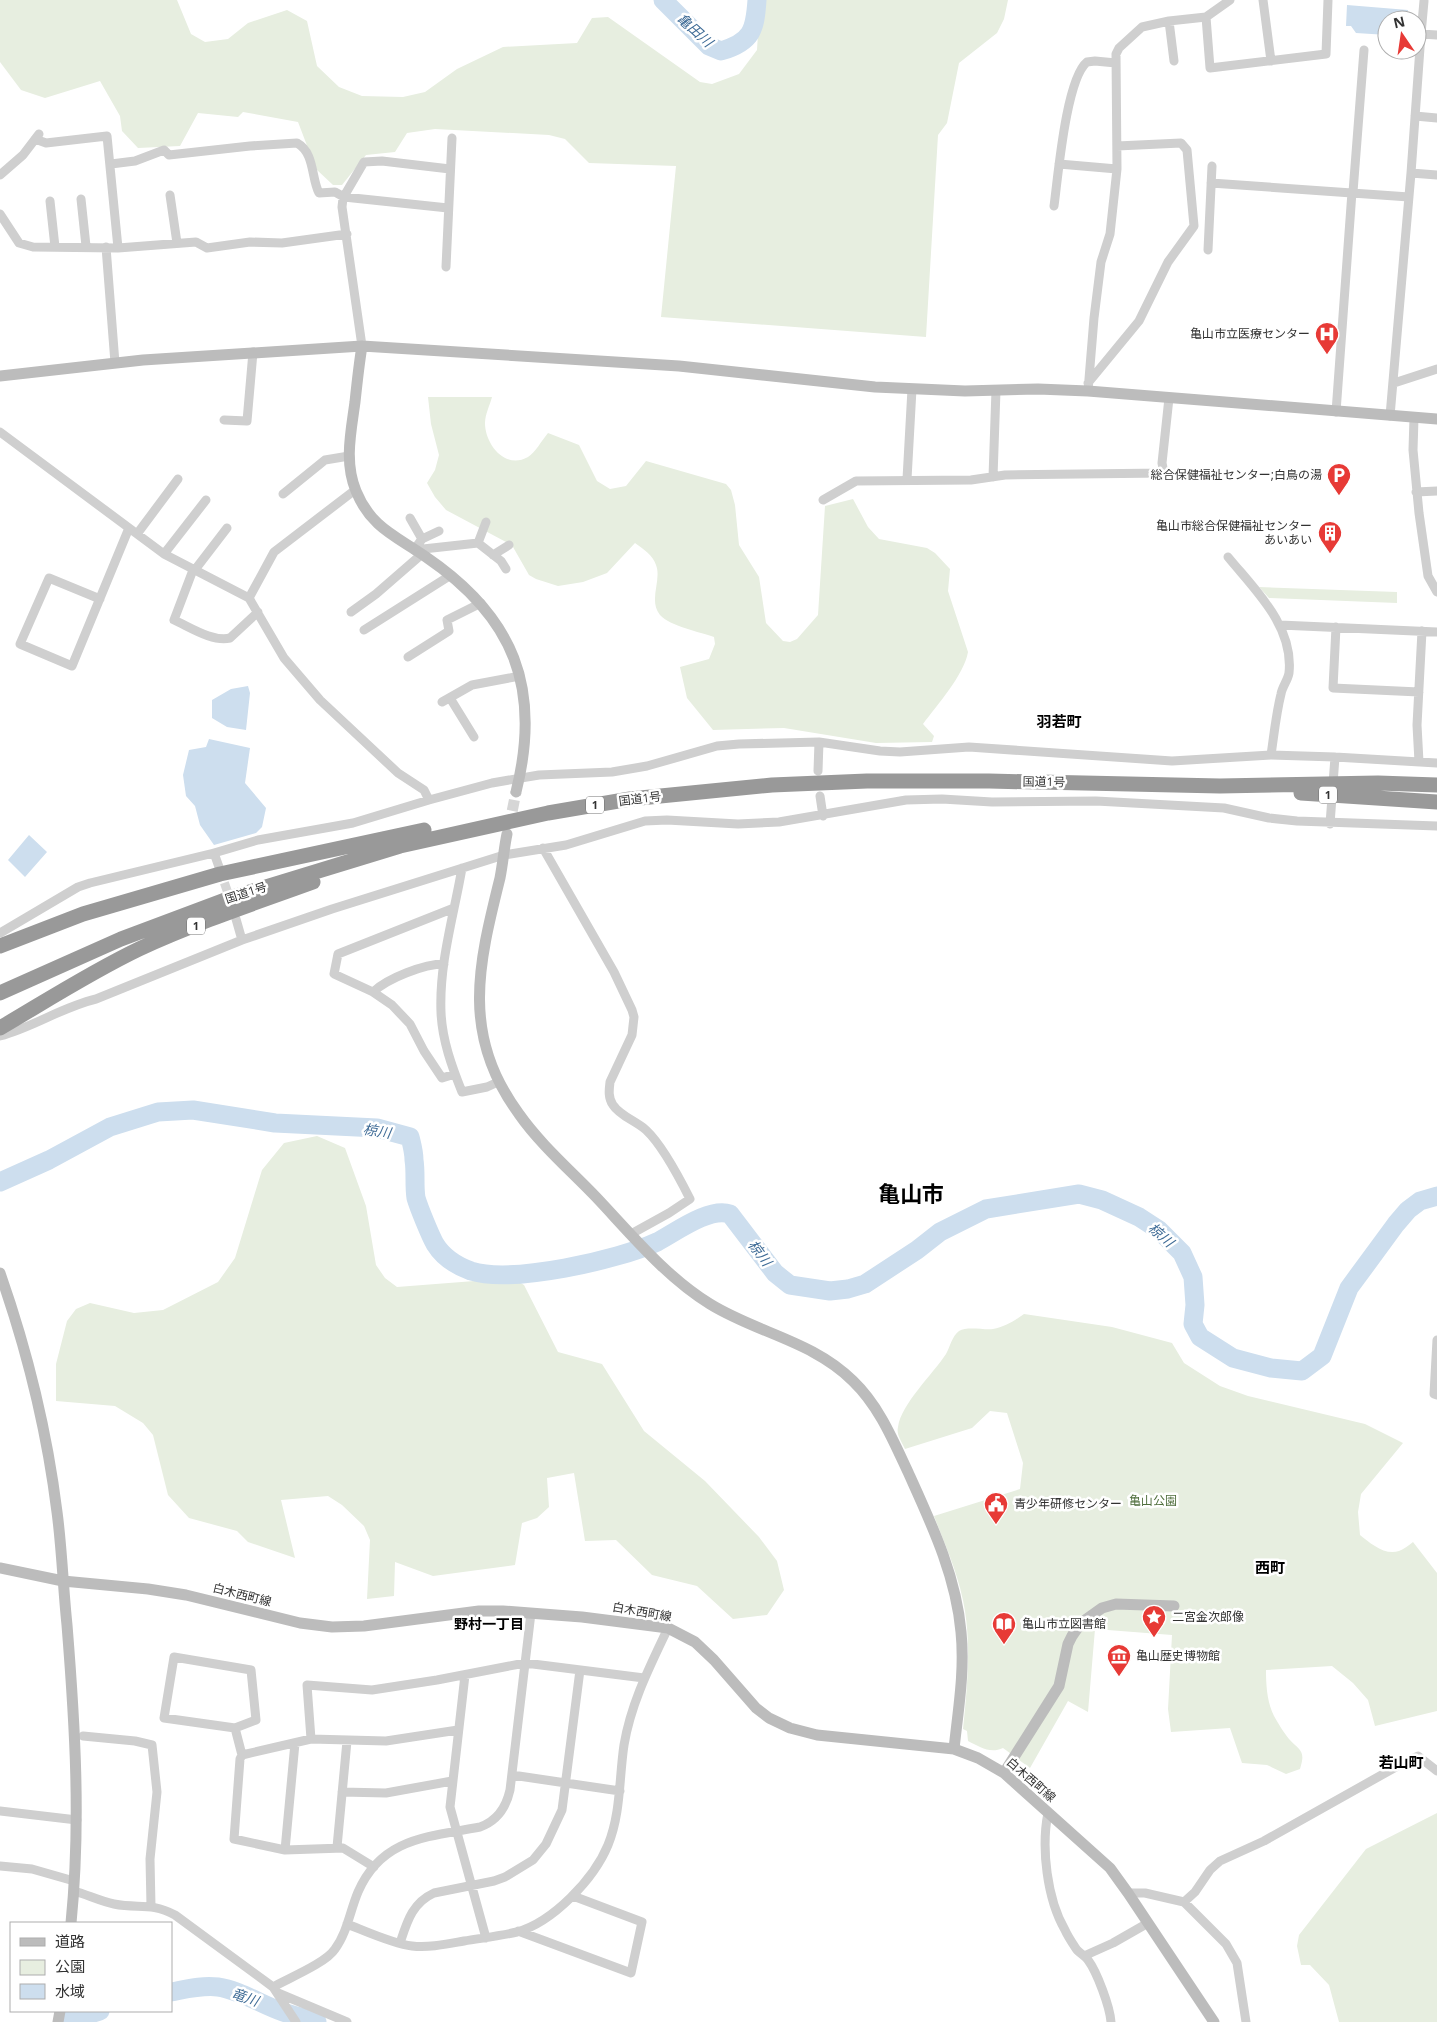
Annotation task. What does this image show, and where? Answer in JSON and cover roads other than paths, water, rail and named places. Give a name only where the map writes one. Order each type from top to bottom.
[{"type":"highway","name":"国道1号","points":[[0,993],[76,958],[233,897],[400,846],[548,813],[630,799],[772,785],[867,781],[1220,786],[1378,783],[1437,785]]},
{"type":"highway","name":"国道1号","points":[[1220,786],[1437,802]]},
{"type":"highway","name":"1","points":[[0,946],[83,914],[220,874],[492,816],[519,811],[548,813]]},
{"type":"highway","name":"1","points":[[0,1028],[84,978],[140,949],[227,913],[394,855],[400,846]]},
{"type":"street","points":[[1088,387],[1101,262],[1110,234],[1116,169],[1116,54],[1119,48],[1142,27],[1169,20],[1206,17],[1230,0]]},
{"type":"street","points":[[1263,0],[1271,61]]},
{"type":"street","points":[[1206,17],[1210,68],[1326,54],[1328,0]]},
{"type":"street","points":[[1169,20],[1174,61]]},
{"type":"street","points":[[1336,412],[1364,50]]},
{"type":"street","points":[[1390,416],[1419,60]]},
{"type":"street","points":[[1054,206],[1062,138],[1079,71],[1084,64],[1092,61],[1116,63]]},
{"type":"street","points":[[1415,116],[1437,118]]},
{"type":"street","points":[[0,175],[23,155],[37,136],[46,143],[107,136],[118,248]]},
{"type":"street","points":[[446,267],[452,138]]},
{"type":"street","points":[[110,164],[135,161],[164,150],[169,155],[297,143],[313,165],[319,193],[335,192],[344,197],[448,208]]},
{"type":"street","points":[[1088,387],[1139,321],[1168,262],[1194,226],[1186,150],[1181,143],[1117,146]]},
{"type":"street","points":[[450,169],[364,162],[344,197],[342,207],[362,346],[349,439],[349,467],[355,490],[365,510],[381,527],[400,542],[418,552],[466,587],[481,603],[502,635],[514,658],[520,676],[526,730],[520,778],[516,792]]},
{"type":"street","points":[[1059,164],[1116,169]]},
{"type":"street","points":[[1208,250],[1212,166]]},
{"type":"street","points":[[1411,173],[1437,175]]},
{"type":"street","points":[[1211,183],[1409,197]]},
{"type":"street","points":[[170,196],[176,243]]},
{"type":"street","points":[[81,199],[86,246]]},
{"type":"street","points":[[50,201],[55,247]]},
{"type":"street","points":[[0,214],[19,243],[33,248],[86,246],[118,248],[196,242],[207,248],[250,242],[282,243],[347,234]]},
{"type":"street","points":[[106,247],[115,363]]},
{"type":"street","points":[[0,376],[115,363],[362,346],[679,366],[834,383],[912,389],[996,390],[1088,387],[1168,398],[1437,419]]},
{"type":"street","points":[[224,420],[247,421],[253,352]]},
{"type":"street","points":[[1394,383],[1437,369]]},
{"type":"street","points":[[908,479],[912,389]]},
{"type":"street","points":[[992,477],[996,390]]},
{"type":"street","points":[[824,500],[856,480],[971,480],[1005,475],[1164,473],[1162,463],[1168,398]]},
{"type":"street","points":[[1414,418],[1413,450],[1416,492],[1426,569],[1437,592]]},
{"type":"street","points":[[0,432],[164,554],[249,598],[284,658],[320,700],[398,772],[424,790],[429,800]]},
{"type":"street","points":[[283,494],[325,460],[349,456]]},
{"type":"street","points":[[137,534],[178,479]]},
{"type":"street","points":[[249,598],[274,552],[355,490]]},
{"type":"street","points":[[1416,492],[1437,491]]},
{"type":"street","points":[[164,554],[206,500]]},
{"type":"street","points":[[351,612],[376,594],[418,552],[422,538],[410,518]]},
{"type":"street","points":[[478,543],[486,522]]},
{"type":"street","points":[[100,599],[49,578],[20,644],[72,666],[100,599],[129,528]]},
{"type":"street","points":[[228,528],[194,570],[174,620],[213,637],[225,639],[230,638],[258,612]]},
{"type":"street","points":[[422,538],[440,531]]},
{"type":"street","points":[[418,552],[478,543],[493,555],[506,570]]},
{"type":"street","points":[[493,555],[510,545]]},
{"type":"street","points":[[1228,557],[1266,603],[1280,625],[1288,649],[1289,675],[1281,693],[1271,755]]},
{"type":"street","points":[[364,630],[451,575]]},
{"type":"street","points":[[408,657],[449,631],[447,620],[481,603]]},
{"type":"street","points":[[1280,625],[1437,632]]},
{"type":"street","points":[[1336,627],[1333,688],[1419,692]]},
{"type":"street","points":[[1419,762],[1417,726],[1422,631]]},
{"type":"street","points":[[474,738],[446,700],[472,684],[520,676]]},
{"type":"street","points":[[0,933],[78,887],[258,840],[353,823],[429,800],[520,778],[539,775],[612,772],[648,766],[717,746],[791,741],[819,742],[900,752],[968,746],[1172,761],[1271,755],[1437,763]]},
{"type":"street","points":[[818,771],[819,742]]},
{"type":"street","points":[[1330,821],[1334,757]]},
{"type":"street","points":[[820,796],[823,816]]},
{"type":"street","points":[[0,1036],[21,1030],[75,1004],[96,999],[242,940],[332,909],[504,855],[582,841],[645,821],[677,820],[738,824],[779,822],[926,798],[992,802],[1096,801],[1122,804],[1224,808],[1268,818],[1437,826]]},
{"type":"street","points":[[508,834],[483,954],[478,996],[482,1037],[498,1082],[526,1124],[633,1236],[682,1284],[713,1306],[797,1344],[832,1363],[855,1382],[878,1412],[896,1446],[929,1521],[948,1568],[954,1592],[962,1647],[962,1675],[954,1749]]},
{"type":"street","points":[[543,848],[614,972],[634,1017],[632,1035],[610,1082],[610,1100],[620,1112],[644,1128],[653,1137],[690,1199],[633,1236]]},
{"type":"street","points":[[214,853],[219,867]]},
{"type":"street","points":[[462,868],[444,964],[441,1013],[446,1050],[462,1092],[488,1087],[498,1082]]},
{"type":"street","points":[[454,908],[338,954],[334,974],[373,992],[392,1005],[410,1024],[424,1052],[442,1078],[455,1074]]},
{"type":"street","points":[[236,919],[242,940]]},
{"type":"street","points":[[373,992],[382,984],[432,964],[444,964]]},
{"type":"street","points":[[0,1273],[26,1357],[43,1430],[58,1512],[74,1716],[77,1820],[71,1922]]},
{"type":"street","points":[[1437,1340],[1434,1394],[1437,1394]]},
{"type":"street","name":"白木西町線","points":[[0,1568],[63,1582],[148,1589],[186,1595],[300,1623],[332,1628],[364,1626],[479,1611],[531,1613],[625,1621],[668,1628],[694,1642],[714,1660],[756,1708],[770,1718],[790,1728],[817,1735],[954,1749],[978,1758],[1004,1773],[1110,1868],[1214,2022]]},
{"type":"street","points":[[1004,1773],[1059,1686],[1068,1644],[1081,1622],[1102,1608],[1116,1604],[1174,1606]]},
{"type":"street","points":[[278,1994],[335,1950],[359,1891],[374,1867],[386,1854],[419,1839],[480,1827],[495,1819],[506,1802],[512,1775],[531,1613]]},
{"type":"street","points":[[347,1924],[411,1946],[433,1946],[518,1931],[542,1919],[573,1896],[594,1871],[607,1847],[615,1820],[626,1737],[644,1678],[668,1628]]},
{"type":"street","points":[[174,1657],[251,1670],[256,1720],[235,1728],[164,1718],[174,1657]]},
{"type":"street","points":[[311,1739],[307,1685],[372,1690],[525,1663],[644,1678]]},
{"type":"street","points":[[400,1943],[409,1917],[419,1902],[434,1893],[506,1877],[532,1860],[546,1844],[557,1825],[562,1810],[580,1670]]},
{"type":"street","points":[[465,1675],[450,1807],[486,1938]]},
{"type":"street","points":[[235,1728],[242,1755],[240,1759],[234,1839],[285,1850],[343,1848],[374,1867]]},
{"type":"street","points":[[242,1755],[311,1739],[347,1742],[386,1741],[458,1730]]},
{"type":"street","points":[[83,1736],[134,1741],[152,1745],[158,1792],[150,1859],[151,1906]]},
{"type":"street","points":[[337,1847],[347,1742]]},
{"type":"street","points":[[285,1850],[295,1743]]},
{"type":"street","points":[[1184,1902],[1195,1892],[1210,1870],[1220,1861],[1264,1842],[1403,1763],[1418,1756],[1437,1771]]},
{"type":"street","points":[[512,1775],[620,1791]]},
{"type":"street","points":[[342,1792],[386,1793],[452,1781]]},
{"type":"street","points":[[0,1811],[77,1820]]},
{"type":"street","points":[[1048,1813],[1044,1834],[1052,1898],[1064,1929],[1078,1951],[1093,1968],[1108,2007],[1111,2022]]},
{"type":"street","points":[[0,1866],[32,1869],[118,1905],[161,1908],[175,1916],[278,1994],[347,2022]]},
{"type":"street","points":[[1128,1892],[1184,1902],[1232,1952],[1237,1962],[1246,2022]]},
{"type":"street","points":[[518,1931],[631,1973],[642,1922],[573,1896]]},
{"type":"street","points":[[1084,1956],[1113,1943],[1148,1923]]},
{"type":"street","points":[[278,1994],[296,2022]]},
{"type":"water","points":[[1347,5],[1408,10],[1377,10],[1377,34],[1356,33],[1351,26],[1346,26]]},
{"type":"water","points":[[248,686],[250,693],[246,730],[227,727],[212,718],[212,700],[231,689]]},
{"type":"water","points":[[209,739],[250,748],[245,783],[266,808],[262,827],[256,833],[214,845],[200,825],[195,806],[186,796],[183,775],[189,750],[206,747]]},
{"type":"water","points":[[29,835],[47,852],[25,877],[8,860]]},
{"type":"waterway","name":"亀田川","points":[[663,0],[709,46],[721,51],[739,43],[750,33],[755,19],[757,0]]},
{"type":"waterway","name":"椋川","points":[[0,1182],[49,1160],[110,1127],[158,1112],[193,1110],[275,1123],[377,1128],[410,1137],[414,1154],[416,1198],[430,1234],[438,1249],[446,1257],[471,1271],[489,1274],[512,1274],[538,1272],[592,1263],[639,1249],[657,1242],[703,1217],[722,1213],[730,1214],[775,1273],[790,1285],[830,1291],[848,1289],[865,1284],[917,1250],[940,1232],[986,1209],[1079,1194],[1102,1200],[1139,1217],[1159,1230],[1182,1253],[1193,1277],[1195,1305],[1193,1324],[1200,1337],[1233,1358],[1271,1368],[1302,1371],[1322,1356],[1349,1288],[1396,1224],[1408,1210],[1420,1201],[1437,1196]]},
{"type":"waterway","name":"竜川","points":[[172,1992],[194,1988],[218,1987],[243,1994],[283,2012],[317,2022]]},
{"type":"waterway","name":"竜川","points":[[64,2022],[97,2012]]},
{"type":"tunnel","points":[[509,827],[516,792]]},
{"type":"tunnel","points":[[220,870],[231,902]]},
{"type":"place","name":"亀山市立医療センター","points":[[1327,355]]},
{"type":"place","name":"総合保健福祉センター;白鳥の湯","points":[[1339,496]]},
{"type":"place","name":"亀山市総合保健福祉センター あいあい","points":[[1330,554]]},
{"type":"place","name":"青少年研修センター","points":[[996,1525]]},
{"type":"place","name":"二宮金次郎像","points":[[1154,1638]]},
{"type":"place","name":"亀山市立図書館","points":[[1004,1645]]},
{"type":"place","name":"亀山歴史博物館","points":[[1119,1677]]},
{"type":"district","name":"羽若町","points":[[1059,722]]},
{"type":"district","name":"亀山市","points":[[911,1194]]},
{"type":"district","name":"西町","points":[[1270,1568]]},
{"type":"district","name":"野村一丁目","points":[[489,1624]]},
{"type":"district","name":"若山町","points":[[1401,1763]]},
{"type":"park label","name":"亀山公園","points":[[1153,1501]]}]
